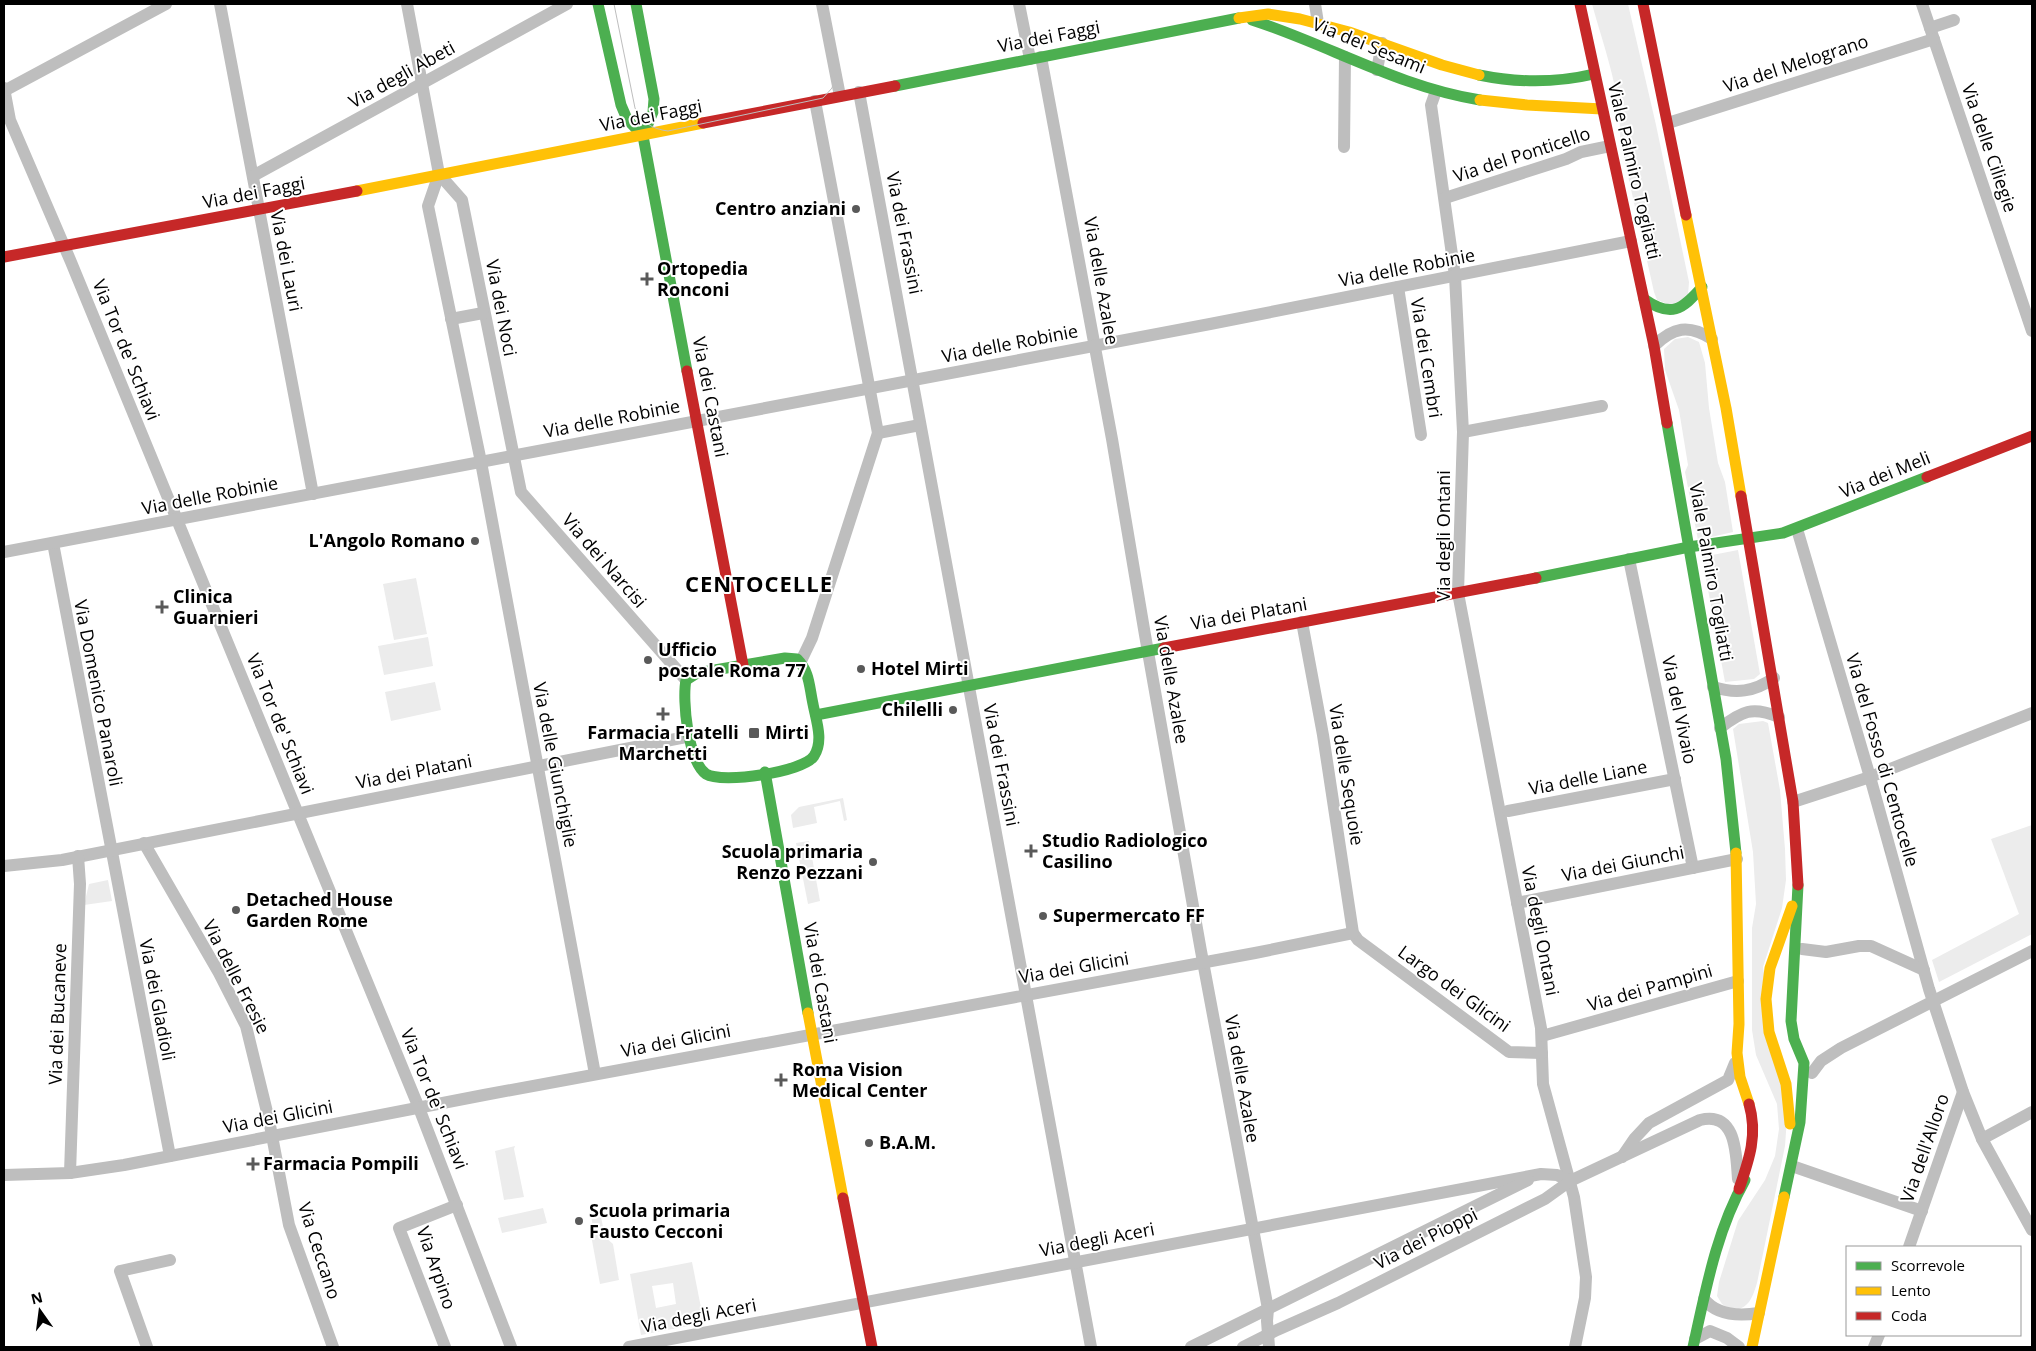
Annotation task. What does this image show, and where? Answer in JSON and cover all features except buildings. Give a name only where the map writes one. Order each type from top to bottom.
[{"type":"street","points":[[4,90],[166,4]]},
{"type":"street","name":"Via dei Lauri","points":[[220,4],[313,494]]},
{"type":"street","points":[[407,4],[439,174],[428,206],[481,462]]},
{"type":"street","name":"Via degli Abeti","points":[[253,176],[567,4]]},
{"type":"street","points":[[598,4],[620,105],[627,119],[643,136],[653,112],[654,99],[636,4]]},
{"type":"street","points":[[822,4],[840,96]]},
{"type":"street","name":"Via delle Azalee","points":[[1018,4],[1035,58],[1094,346],[1268,1309],[1271,1337]]},
{"type":"street","points":[[1244,18],[1251,4]]},
{"type":"street","points":[[1315,4],[1318,23]]},
{"type":"street","name":"Viale Palmiro Togliatti","points":[[1580,4],[1654,346],[1714,687],[1734,818],[1737,859],[1737,1053],[1740,1076],[1750,1106],[1753,1129],[1750,1159],[1722,1229],[1694,1343]]},
{"type":"street","points":[[1643,4],[1712,339],[1774,678],[1793,802],[1802,948],[1803,1020],[1812,1073]]},
{"type":"street","name":"Via delle Ciliegie","points":[[1922,4],[2032,332]]},
{"type":"street","name":"Via dei Sesami","points":[[1244,18],[1260,14],[1274,14],[1318,23],[1350,32],[1441,65],[1499,77],[1547,81],[1578,79],[1594,74]]},
{"type":"street","name":"Via dei Faggi","points":[[4,257],[643,136],[1244,18]]},
{"type":"street","name":"Via dei Sesami","points":[[1244,18],[1278,28],[1377,70],[1436,91],[1516,104],[1602,109]]},
{"type":"street","name":"Via del Melograno","points":[[1668,123],[1932,33],[1954,20]]},
{"type":"street","points":[[1377,70],[1382,43]]},
{"type":"street","points":[[1344,147],[1345,57]]},
{"type":"street","name":"Via Tor de' Schiavi","points":[[4,90],[7,121],[64,246],[178,519],[420,1108],[511,1347]]},
{"type":"street","name":"Via degli Ontani","points":[[1436,91],[1430,105],[1455,276],[1463,432],[1458,593],[1542,1036],[1541,1071],[1545,1096],[1570,1181],[1578,1220],[1586,1277],[1585,1298],[1575,1347]]},
{"type":"street","name":"Via dei Frassini","points":[[860,92],[1091,1347]]},
{"type":"street","points":[[800,661],[812,638],[878,433],[815,101]]},
{"type":"street","name":"Via dei Castani","points":[[643,136],[743,665]]},
{"type":"street","name":"Via del Ponticello","points":[[1444,198],[1566,159],[1582,152],[1610,146]]},
{"type":"street","name":"Via dei Noci","points":[[439,174],[462,200],[512,457]]},
{"type":"street","name":"Via delle Robinie","points":[[4,552],[1094,346],[1631,241]]},
{"type":"street","name":"Via dei Cembri","points":[[1398,287],[1420,435]]},
{"type":"street","points":[[1644,299],[1658,309],[1670,311],[1684,307],[1702,288]]},
{"type":"street","points":[[452,319],[483,313]]},
{"type":"street","points":[[1654,346],[1668,334],[1684,329],[1697,331],[1712,339]]},
{"type":"street","points":[[1463,432],[1602,406]]},
{"type":"street","points":[[878,433],[920,425]]},
{"type":"street","name":"Via dei Meli","points":[[1689,547],[1766,537],[1797,529],[2032,436]]},
{"type":"street","name":"Via dei Narcisi","points":[[512,457],[521,492],[686,680]]},
{"type":"street","name":"Via delle Giunchiglie","points":[[481,462],[595,1074]]},
{"type":"street","name":"Via del Fosso di Centocelle","points":[[1797,529],[1870,777],[1933,1002]]},
{"type":"street","name":"Via Domenico Panaroli","points":[[53,543],[110,850]]},
{"type":"street","name":"Via dei Platani","points":[[816,715],[968,684],[1458,593],[1689,547]]},
{"type":"street","name":"Via del Vivaio","points":[[1629,559],[1693,868]]},
{"type":"street","name":"Via delle Sequoie","points":[[1302,622],[1323,735],[1353,933]]},
{"type":"street","points":[[785,658],[800,661],[806,668],[816,715],[819,741],[816,754],[811,761],[796,767],[720,779],[710,776],[703,771],[697,763],[691,736],[684,694],[686,680],[697,673],[785,658]]},
{"type":"street","name":"Viale Palmiro Togliatti","points":[[1714,687],[1729,691],[1744,691],[1756,688],[1774,678]]},
{"type":"street","points":[[1720,728],[1741,713],[1763,711],[1779,717]]},
{"type":"street","points":[[1793,802],[1870,777],[2032,713]]},
{"type":"street","name":"Via dei Platani","points":[[78,856],[691,736]]},
{"type":"street","name":"Via dei Castani","points":[[765,772],[812,1034],[872,1347]]},
{"type":"street","name":"Via delle Liane","points":[[1508,811],[1675,779]]},
{"type":"street","name":"Via delle Fresie","points":[[144,843],[219,973],[246,1026],[260,1078],[272,1135]]},
{"type":"street","name":"Via dei Gladioli","points":[[110,850],[170,1156]]},
{"type":"street","points":[[4,866],[78,856]]},
{"type":"street","name":"Via dei Bucaneve","points":[[70,1173],[80,884],[78,856]]},
{"type":"street","name":"Via dei Giunchi","points":[[1516,903],[1737,859]]},
{"type":"street","points":[[1752,1347],[1798,1140],[1803,1093],[1804,1064],[1794,1040],[1791,1021],[1798,893]]},
{"type":"street","points":[[1798,893],[1784,967],[1780,1018],[1784,1045],[1795,1075],[1798,1140]]},
{"type":"street","points":[[1792,1166],[1787,1087],[1768,1030],[1766,988],[1771,961],[1798,893]]},
{"type":"street","name":"Via dei Glicini","points":[[4,1176],[70,1173],[170,1156],[595,1074],[1204,963],[1353,933]]},
{"type":"street","name":"Largo dei Glicini","points":[[1353,933],[1358,940],[1509,1052],[1542,1053]]},
{"type":"street","points":[[1802,948],[1826,952],[1859,946],[1871,946],[1924,970]]},
{"type":"street","points":[[1803,1093],[1812,1073],[1821,1061],[1831,1054],[2030,955]]},
{"type":"street","name":"Via dei Pampini","points":[[1542,1036],[1738,981]]},
{"type":"street","name":"Via dell'Alloro","points":[[1909,1246],[1963,1092],[1933,1002]]},
{"type":"street","name":"Viale Palmiro Togliatti","points":[[1738,1024],[1746,1066],[1759,1096],[1762,1114],[1763,1146],[1739,1189]]},
{"type":"street","points":[[1622,1157],[1635,1138],[1649,1123],[1728,1080],[1734,1069],[1737,1053]]},
{"type":"street","points":[[1963,1092],[1982,1139],[2032,1230]]},
{"type":"street","points":[[1982,1139],[2032,1112]]},
{"type":"street","name":"Via dei Pioppi","points":[[1244,1347],[1271,1337],[1544,1199],[1570,1181],[1704,1119],[1715,1120],[1726,1126],[1732,1136],[1736,1153],[1739,1189]]},
{"type":"street","name":"Via Ceccano","points":[[272,1135],[289,1225],[333,1347]]},
{"type":"street","points":[[1792,1166],[1922,1211]]},
{"type":"street","name":"Via degli Aceri","points":[[629,1347],[1541,1174],[1557,1174],[1570,1181]]},
{"type":"street","name":"Via dei Pioppi","points":[[1190,1347],[1541,1174]]},
{"type":"street","name":"Via Arpino","points":[[445,1347],[399,1228],[457,1205]]},
{"type":"street","points":[[147,1347],[120,1271],[170,1260]]},
{"type":"street","points":[[1704,1299],[1710,1306],[1730,1314],[1759,1313]]},
{"type":"street","name":"Viale Palmiro Togliatti","points":[[1694,1343],[1710,1331],[1727,1338],[1739,1347]]},
{"type":"shaded area","points":[[1592,4],[1628,4],[1689,282],[1688,295],[1673,306],[1657,300],[1654,292],[1620,140],[1620,123],[1615,88]]},
{"type":"shaded area","points":[[1688,337],[1699,342],[1705,363],[1709,408],[1718,463],[1725,482],[1733,532],[1698,540],[1685,472],[1688,465],[1679,410],[1665,370],[1664,349],[1675,339]]},
{"type":"shaded area","points":[[1738,550],[1760,674],[1754,679],[1725,682],[1702,557]]},
{"type":"shaded area","points":[[416,578],[427,634],[394,640],[383,584]]},
{"type":"shaded area","points":[[428,637],[433,666],[384,675],[378,646]]},
{"type":"shaded area","points":[[435,682],[441,710],[391,721],[385,692]]},
{"type":"shaded area","points":[[1763,721],[1768,723],[1780,790],[1786,880],[1782,908],[1763,967],[1787,1118],[1785,1146],[1757,1283],[1749,1302],[1742,1308],[1732,1311],[1722,1304],[1717,1296],[1719,1282],[1738,1221],[1765,1180],[1775,1156],[1779,1129],[1777,1104],[1756,1055],[1752,1030],[1752,928],[1756,904],[1753,852],[1733,729],[1739,724]]},
{"type":"shaded area","points":[[843,798],[847,820],[844,821],[840,801],[814,807],[817,823],[793,828],[791,815],[799,807]]},
{"type":"shaded area","points":[[2032,825],[2032,934],[1939,982],[1932,960],[2019,914],[1991,839]]},
{"type":"shaded area","points":[[809,841],[820,901],[808,904],[796,843]]},
{"type":"shaded area","points":[[108,880],[112,901],[84,905],[89,884]]},
{"type":"shaded area","points":[[515,1146],[514,1149],[524,1197],[504,1200],[495,1151]]},
{"type":"shaded area","points":[[543,1208],[547,1223],[502,1233],[498,1218]]},
{"type":"shaded area","points":[[598,1214],[601,1217],[605,1237],[613,1244],[619,1280],[600,1284],[591,1235],[594,1234],[591,1215]]},
{"type":"shaded area","points":[[692,1262],[704,1323],[641,1335],[630,1274]],"holes":[[[673,1283],[676,1304],[656,1308],[652,1286]]]},
{"type":"tram line","points":[[614,4],[635,108],[640,117],[648,124],[657,129],[668,131],[823,98],[832,88],[836,72],[824,4]]},
{"type":"traffic: fast","points":[[598,4],[621,105],[627,119],[643,136]]},
{"type":"traffic: fast","points":[[636,4],[654,99],[653,112],[643,136]]},
{"type":"traffic: fast","points":[[895,86],[1239,18]]},
{"type":"traffic: fast","points":[[1252,20],[1421,86],[1480,100]]},
{"type":"traffic: fast","points":[[1479,75],[1537,81],[1594,74]]},
{"type":"traffic: fast","points":[[643,136],[687,371]]},
{"type":"traffic: fast","points":[[1644,299],[1662,308],[1676,309],[1688,301],[1702,287]]},
{"type":"traffic: fast","points":[[1667,423],[1726,759],[1736,853]]},
{"type":"traffic: fast","points":[[1536,578],[1689,547],[1783,533],[1927,477]]},
{"type":"traffic: fast","points":[[816,715],[1164,648]]},
{"type":"traffic: fast","points":[[785,658],[797,659],[804,669],[808,680],[819,737],[814,756],[807,762],[795,767],[762,775],[728,778],[706,774],[695,757],[688,730],[685,701],[686,680],[697,673],[785,658]]},
{"type":"traffic: fast","points":[[765,772],[808,1013]]},
{"type":"traffic: fast","points":[[1784,1197],[1800,1122],[1804,1063],[1794,1039],[1791,1021],[1798,885]]},
{"type":"traffic: fast","points":[[1693,1347],[1719,1240],[1726,1220],[1745,1180]]},
{"type":"traffic: slow","points":[[1239,18],[1268,14],[1300,19],[1349,32],[1442,65],[1479,75]]},
{"type":"traffic: slow","points":[[1480,100],[1527,105],[1602,109]]},
{"type":"traffic: slow","points":[[357,191],[703,123]]},
{"type":"traffic: slow","points":[[1686,215],[1726,408],[1741,496]]},
{"type":"traffic: slow","points":[[1736,853],[1739,1024],[1737,1053],[1740,1077],[1749,1104]]},
{"type":"traffic: slow","points":[[1790,1124],[1786,1084],[1769,1032],[1766,999],[1770,968],[1792,906]]},
{"type":"traffic: slow","points":[[808,1013],[843,1198]]},
{"type":"traffic: slow","points":[[1752,1347],[1784,1197]]},
{"type":"traffic: jam","points":[[1580,4],[1654,346],[1667,423]]},
{"type":"traffic: jam","points":[[1643,4],[1686,215]]},
{"type":"traffic: jam","points":[[703,123],[895,86]]},
{"type":"traffic: jam","points":[[4,257],[357,191]]},
{"type":"traffic: jam","points":[[687,371],[743,665]]},
{"type":"traffic: jam","points":[[1927,477],[2032,436]]},
{"type":"traffic: jam","points":[[1741,496],[1793,802],[1798,885]]},
{"type":"traffic: jam","points":[[1164,648],[1536,578]]},
{"type":"traffic: jam","points":[[1739,1189],[1751,1147],[1753,1126],[1749,1104]]},
{"type":"traffic: jam","points":[[843,1198],[872,1347]]},
{"type":"place","name":"Centro anziani","points":[[856,209]]},
{"type":"place","name":"Ortopedia Ronconi","points":[[647,279]]},
{"type":"place","name":"L'Angolo Romano","points":[[475,541]]},
{"type":"place","name":"Clinica Guarnieri","points":[[162,607]]},
{"type":"place","name":"Ufficio postale Roma 77","points":[[648,660]]},
{"type":"place","name":"Hotel Mirti","points":[[861,669]]},
{"type":"place","name":"Chilelli","points":[[953,710]]},
{"type":"place","name":"Farmacia Fratelli Marchetti","points":[[663,714]]},
{"type":"place","name":"Mirti","points":[[754,733]]},
{"type":"place","name":"Studio Radiologico Casilino","points":[[1031,851]]},
{"type":"place","name":"Scuola primaria Renzo Pezzani","points":[[873,862]]},
{"type":"place","name":"Detached House Garden Rome","points":[[236,910]]},
{"type":"place","name":"Supermercato FF","points":[[1043,916]]},
{"type":"place","name":"Roma Vision Medical Center","points":[[781,1080]]},
{"type":"place","name":"B.A.M.","points":[[869,1143]]},
{"type":"place","name":"Farmacia Pompili","points":[[253,1164]]},
{"type":"place","name":"Scuola primaria Fausto Cecconi","points":[[579,1221]]},
{"type":"district","name":"CENTOCELLE","points":[[759,584]]}]
